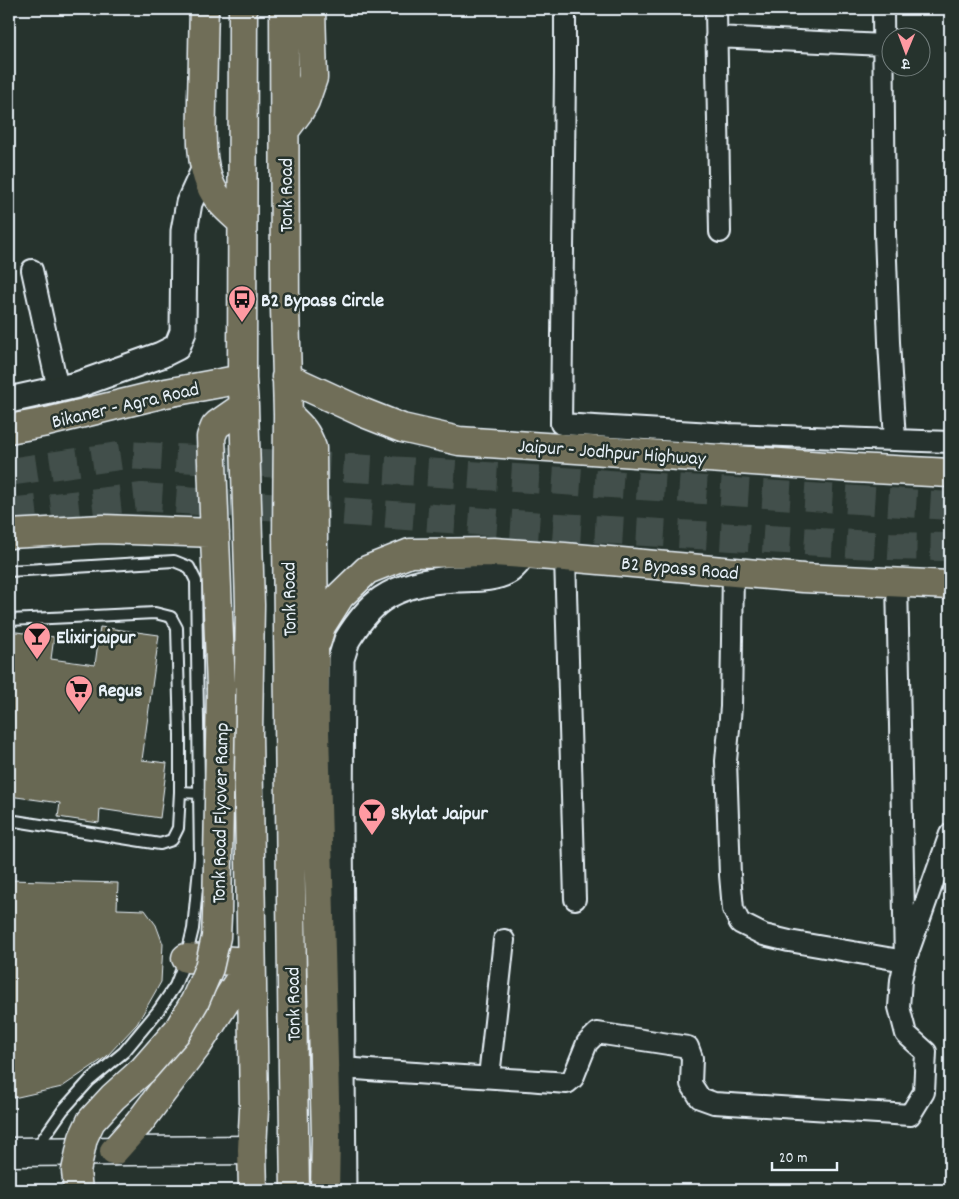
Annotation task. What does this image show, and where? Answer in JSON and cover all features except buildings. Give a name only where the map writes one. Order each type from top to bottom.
[{"type":"main road","points":[[204,9],[202,151],[205,168],[209,184],[216,197],[242,222]]},
{"type":"main road","name":"Tonk Road","points":[[243,9],[242,379],[250,604],[248,732],[254,1109],[253,1190]]},
{"type":"main road","name":"Tonk Road","points":[[284,9],[286,377],[288,415],[287,536],[295,1190]]},
{"type":"main road","points":[[284,130],[305,101],[312,78],[312,9]]},
{"type":"main road","name":"Jaipur - Jodhpur Highway","points":[[286,377],[364,414],[402,428],[459,441],[845,468],[950,473]]},
{"type":"main road","name":"Bikaner - Agra Road","points":[[9,429],[47,422],[166,393],[242,379]]},
{"type":"main road","name":"Tonk Road Flyover Ramp","points":[[78,1190],[76,1171],[83,1138],[91,1121],[113,1097],[143,1070],[178,1030],[195,1000],[209,968],[216,937],[221,688],[211,437],[218,424],[244,406]]},
{"type":"main road","points":[[288,415],[308,436],[312,448],[315,732],[326,1136],[325,1190]]},
{"type":"main road","points":[[9,534],[103,529],[215,534]]},
{"type":"main road","name":"B2 Bypass Road","points":[[314,655],[321,626],[340,596],[367,570],[410,553],[494,552],[803,578],[950,585]]},
{"type":"main road","points":[[114,1151],[139,1122],[197,1046],[251,962],[186,958]]},
{"type":"main road","points":[[22,1152],[252,1150]]},
{"type":"street","points":[[565,9],[566,74],[561,424],[729,434],[950,442]]},
{"type":"street","points":[[716,9],[720,232]]},
{"type":"street","points":[[883,9],[884,28]]},
{"type":"street","points":[[716,37],[882,45]]},
{"type":"street","points":[[884,78],[885,233],[895,440]]},
{"type":"street","points":[[9,400],[77,385],[161,354],[177,346],[183,332],[184,230],[189,203],[205,168]]},
{"type":"street","points":[[32,270],[58,389]]},
{"type":"street","points":[[343,1190],[340,824],[341,659],[346,642],[356,627],[382,599],[413,585],[440,580],[483,578],[498,575],[510,570],[524,554]]},
{"type":"street","points":[[565,557],[575,899]]},
{"type":"street","points":[[733,572],[731,708],[726,761],[733,908],[740,923],[764,935],[905,961]]},
{"type":"street","points":[[897,582],[905,961]]},
{"type":"street","points":[[342,1068],[567,1083],[574,1078],[587,1043],[597,1033],[688,1047],[692,1058],[691,1084],[700,1098],[714,1103],[910,1115],[924,1092],[926,1052],[906,1034],[899,1007],[901,980],[905,961],[950,834]]},
{"type":"street","points":[[489,1077],[504,940]]},
{"type":"lane","points":[[9,571],[174,561],[188,567],[196,581],[200,858],[192,929],[186,958],[175,986],[158,1011],[124,1052],[89,1081],[22,1152]]},
{"type":"lane","points":[[9,620],[156,613],[170,617],[177,628],[180,735],[178,828],[172,840],[160,844],[9,820]]},
{"type":"lane","points":[[180,735],[198,734]]},
{"type":"lane","points":[[180,792],[200,793]]},
{"type":"tunnel","points":[[9,472],[126,455],[950,506]]},
{"type":"tunnel","points":[[9,512],[142,497],[558,527],[890,546],[950,547]]},
{"type":"place","name":"B2 Bypass Circle","points":[[242,323]]},
{"type":"place","name":"Elixirjaipur","points":[[37,660]]},
{"type":"place","name":"Regus","points":[[79,713]]},
{"type":"place","name":"Skylat Jaipur","points":[[372,836]]}]
